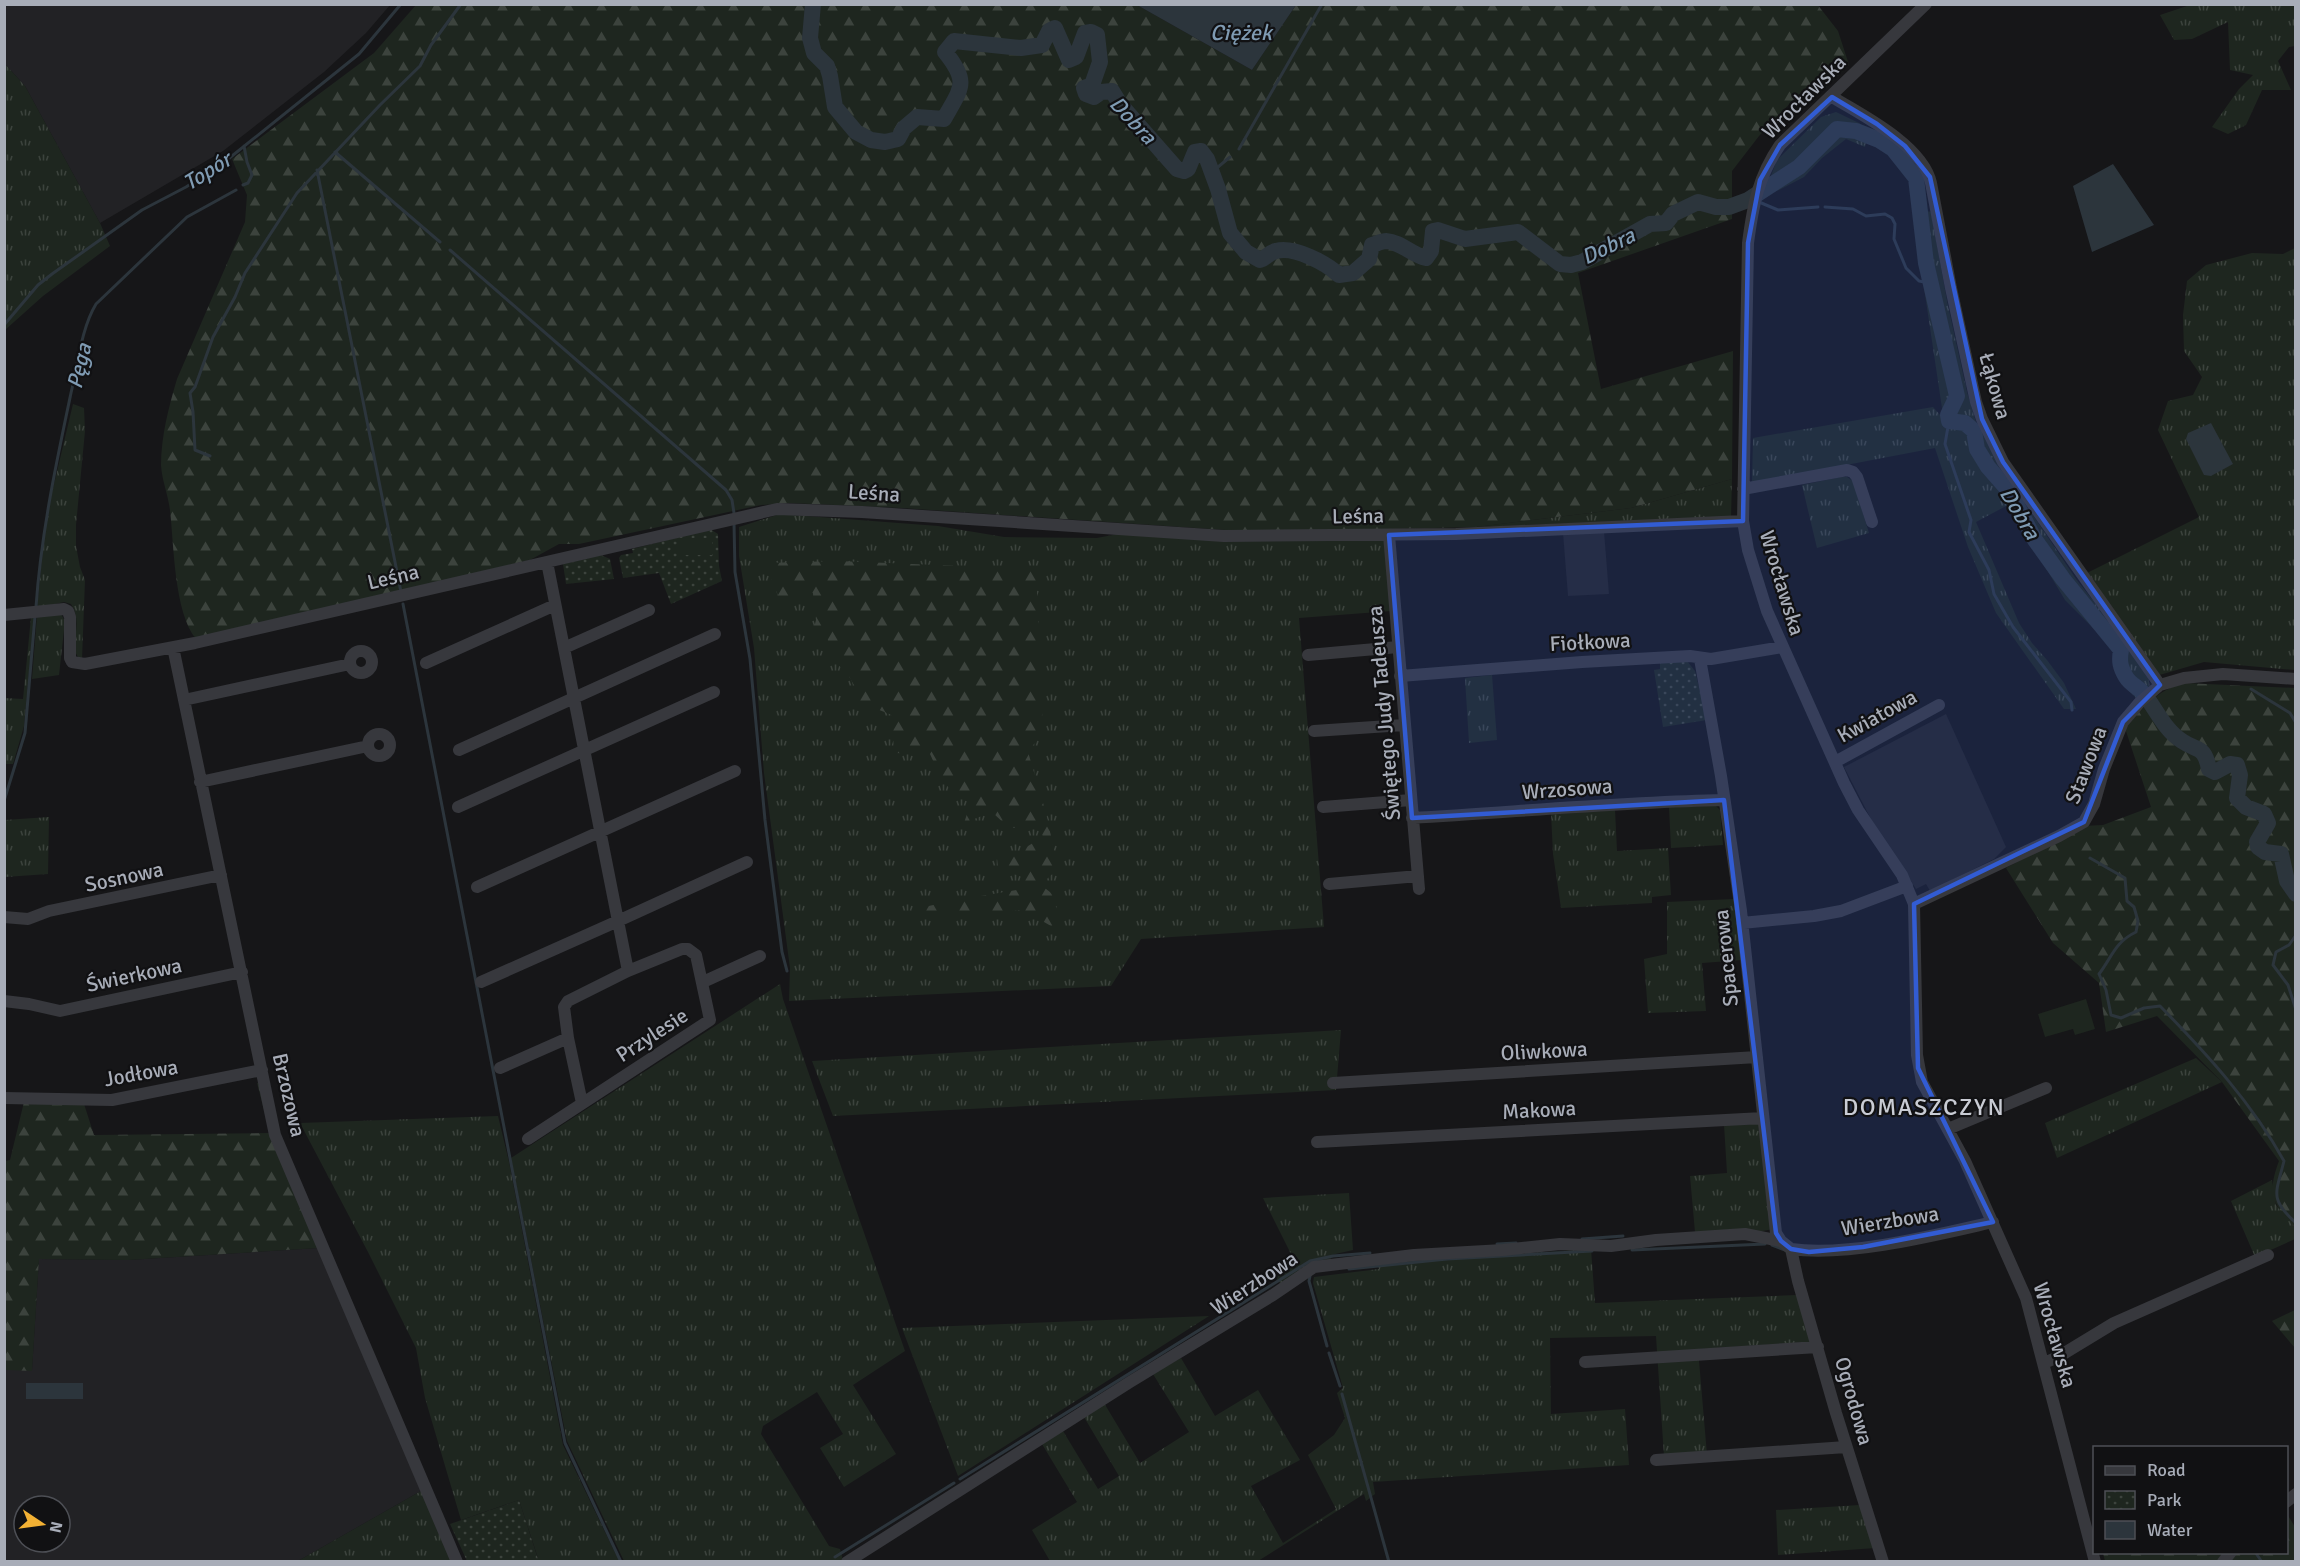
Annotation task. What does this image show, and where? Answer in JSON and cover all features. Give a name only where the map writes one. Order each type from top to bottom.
[{"type":"street","name":"Wrocławska","points":[[1926,4],[1780,146],[1760,180],[1748,243],[1743,521],[1757,583],[1782,647],[1857,810],[1902,875],[1914,904],[1918,1068],[1922,1082],[1948,1129],[1993,1222],[2026,1298],[2044,1363],[2091,1561]]},
{"type":"street","name":"Łąkowa","points":[[1832,97],[1877,124],[1905,146],[1925,166],[1931,183],[1951,288],[1976,402],[1982,419],[2003,462],[2155,689]]},
{"type":"street","points":[[1743,489],[1846,471],[1853,472],[1857,477],[1872,522]]},
{"type":"street","name":"Leśna","points":[[4,615],[60,608],[68,611],[70,622],[68,652],[70,658],[76,663],[85,664],[173,647],[777,509],[862,512],[1224,536],[1466,533],[1743,521]]},
{"type":"street","name":"Świętego Judy Tadeusza","points":[[1329,884],[1418,883],[1389,535]]},
{"type":"street","points":[[547,562],[628,971]]},
{"type":"street","points":[[426,663],[555,605]]},
{"type":"street","points":[[564,648],[649,610]]},
{"type":"street","points":[[459,750],[715,634]]},
{"type":"street","name":"Brzozowa","points":[[173,647],[275,1135],[457,1562]]},
{"type":"street","points":[[1308,655],[1398,647]]},
{"type":"street","name":"Fiołkowa","points":[[1400,676],[1582,662],[1690,656],[1727,657],[1782,647]]},
{"type":"street","name":"Spacerowa","points":[[1700,658],[1742,922],[1776,1233],[1781,1241]]},
{"type":"street","points":[[184,700],[350,664]]},
{"type":"street","name":"Stawowa","points":[[1914,904],[2085,822],[2094,804],[2104,769],[2123,722],[2155,689],[2184,678],[2223,674],[2295,679]]},
{"type":"street","points":[[458,807],[714,692]]},
{"type":"street","name":"Kwiatowa","points":[[1835,762],[1939,705]]},
{"type":"street","points":[[1314,731],[1404,725]]},
{"type":"street","points":[[200,782],[368,746]]},
{"type":"street","points":[[477,887],[735,771]]},
{"type":"street","points":[[1323,807],[1411,800]]},
{"type":"street","name":"Wrzosowa","points":[[1412,818],[1724,800]]},
{"type":"street","points":[[481,982],[747,862]]},
{"type":"street","name":"Sosnowa","points":[[4,917],[28,920],[49,911],[221,875]]},
{"type":"street","points":[[1742,922],[1814,916],[1841,911],[1907,886]]},
{"type":"street","name":"Przylesie","points":[[528,1139],[710,1020],[696,955],[687,949],[682,949],[628,971],[568,1000],[564,1007],[568,1038],[582,1103]]},
{"type":"street","name":"Przylesie","points":[[703,982],[760,956]]},
{"type":"street","name":"Świerkowa","points":[[4,1001],[60,1011],[242,972]]},
{"type":"street","points":[[500,1068],[568,1038]]},
{"type":"street","name":"Oliwkowa","points":[[1333,1083],[1756,1057]]},
{"type":"street","name":"Jodłowa","points":[[4,1098],[112,1100],[262,1070]]},
{"type":"street","points":[[1948,1129],[2046,1088]]},
{"type":"street","name":"Makowa","points":[[1317,1143],[1763,1118]]},
{"type":"street","name":"Wierzbowa","points":[[1791,1249],[1809,1252],[1863,1247],[1936,1235],[1993,1222]]},
{"type":"street","name":"Wierzbowa","points":[[847,1562],[1314,1267],[1414,1255],[1560,1244],[1611,1246],[1656,1240],[1745,1234],[1781,1241]]},
{"type":"street","points":[[1781,1241],[1791,1249]]},
{"type":"street","name":"Ogrodowa","points":[[1791,1249],[1798,1281],[1846,1447],[1883,1562]]},
{"type":"street","points":[[2044,1363],[2114,1323],[2268,1255]]},
{"type":"street","points":[[1585,1362],[1818,1347]]},
{"type":"street","points":[[1656,1460],[1846,1447]]},
{"type":"highlighted area","points":[[1832,97],[1877,124],[1905,146],[1930,177],[1982,419],[2003,462],[2160,685],[2123,722],[2084,822],[1914,904],[1918,1068],[1993,1222],[1863,1247],[1809,1252],[1791,1249],[1781,1241],[1776,1233],[1724,800],[1412,818],[1389,535],[1743,521],[1748,243],[1760,180],[1780,145]]},
{"type":"shaded area","points":[[5,5],[390,5],[366,33],[324,72],[223,151],[100,223],[25,86],[5,64]]},
{"type":"shaded area","points":[[1604,531],[1609,594],[1568,596],[1563,533]]},
{"type":"shaded area","points":[[1946,714],[2006,847],[1994,859],[1930,891],[1926,884],[1916,889],[1874,825],[1844,767]]},
{"type":"shaded area","points":[[318,1248],[421,1491],[298,1561],[5,1562],[5,1370],[32,1370],[39,1259],[128,1260]]},
{"type":"green space","points":[[1817,4],[1838,31],[1849,65],[1819,94],[1804,103],[1796,97],[1759,136],[1732,171],[1732,219],[1578,273],[1601,389],[1733,351],[1732,479],[1631,508],[1476,527],[1255,532],[902,508],[790,503],[761,505],[579,544],[559,544],[530,560],[196,639],[183,612],[176,578],[170,510],[161,465],[162,443],[177,379],[245,222],[247,195],[232,159],[374,53],[416,5],[1137,5],[1252,70],[1296,5]]},
{"type":"green space","points":[[2190,5],[2295,5],[2295,46],[2289,47],[2278,61],[2291,90],[2262,90],[2246,125],[2228,134],[2212,127],[2239,89],[2253,75],[2230,70],[2228,22],[2192,39],[2174,40],[2160,15]]},
{"type":"green space","points":[[5,64],[25,86],[100,223],[110,246],[43,296],[5,330]]},
{"type":"green space","points":[[1836,112],[1868,130],[1865,147],[1846,139],[1822,158],[1804,177],[1779,190],[1764,194],[1777,160],[1821,117]]},
{"type":"green space","points":[[1912,207],[1931,212],[1947,301],[1976,422],[2020,496],[2076,579],[2125,641],[2148,675],[2150,688],[2136,698],[2121,683],[2113,648],[2065,600],[2008,505],[1976,522],[2019,623],[2064,683],[2076,709],[2064,709],[1996,613],[1968,547],[1935,448],[1752,483],[1753,438],[1933,407],[1949,425],[1942,408]]},
{"type":"green space","points":[[2295,248],[2296,358],[2293,359],[2296,361],[2295,670],[2204,662],[2156,676],[2087,573],[2199,517],[2158,430],[2168,401],[2193,395],[2202,377],[2184,351],[2183,315],[2187,281],[2206,265],[2252,253],[2283,254]]},
{"type":"green space","points":[[73,404],[84,408],[85,431],[76,525],[76,546],[85,580],[82,659],[78,657],[73,648],[76,620],[71,604],[64,602],[37,608],[46,518]]},
{"type":"green space","points":[[1847,477],[1853,481],[1869,533],[1817,548],[1802,485]]},
{"type":"green space","points":[[1732,479],[1731,517],[1476,527],[1631,508]]},
{"type":"green space","points":[[780,514],[938,526],[1004,537],[1097,538],[1118,534],[1382,539],[1386,542],[1391,611],[1299,618],[1324,927],[1141,939],[1111,986],[789,1001],[790,968],[764,773],[754,648],[739,556],[739,527]]},
{"type":"green space","points":[[710,529],[718,534],[722,581],[671,604],[659,573],[623,578],[619,558],[621,555],[633,553],[632,549]]},
{"type":"green space","points":[[678,538],[712,538],[712,555],[678,555]]},
{"type":"green space","points":[[601,555],[610,559],[614,579],[566,584],[563,564]]},
{"type":"green space","points":[[838,561],[1036,569],[1043,732],[1028,752],[1046,813],[1058,868],[1041,885],[1055,896],[1058,930],[1023,910],[944,916],[911,910],[1023,889],[1024,878],[998,867],[997,858],[1018,852],[1043,837],[1040,828],[1009,828],[992,812],[964,823],[972,799],[952,792],[941,778],[930,754],[894,753],[892,715],[859,702],[851,679],[835,661],[825,632],[811,640],[816,620],[813,593],[801,582],[792,587],[787,618],[765,563]]},
{"type":"green space","points":[[61,614],[65,621],[59,675],[32,679],[37,616]]},
{"type":"green space","points":[[31,617],[34,617],[24,726],[13,764],[5,764],[4,698],[23,699]]},
{"type":"green space","points":[[1687,661],[1695,671],[1707,720],[1663,727],[1654,670],[1660,669],[1660,663]]},
{"type":"green space","points":[[1492,675],[1497,740],[1469,743],[1465,678]]},
{"type":"green space","points":[[2184,683],[2295,688],[2295,1227],[2281,1211],[2274,1197],[2273,1182],[2279,1161],[2222,1082],[2157,1016],[2106,1032],[2099,983],[2053,943],[2006,868],[2083,826],[2103,825],[2151,807],[2125,728],[2158,695]]},
{"type":"green space","points":[[1716,806],[1720,810],[1723,845],[1671,848],[1669,807]]},
{"type":"green space","points":[[1615,810],[1617,851],[1668,848],[1671,895],[1652,897],[1652,903],[1561,908],[1553,854],[1551,813]]},
{"type":"green space","points":[[49,817],[48,874],[5,877],[5,820]]},
{"type":"green space","points":[[1734,899],[1742,960],[1702,963],[1706,1011],[1648,1013],[1644,959],[1667,954],[1667,902]]},
{"type":"green space","points":[[780,984],[783,999],[905,1351],[853,1385],[896,1454],[844,1487],[820,1448],[843,1434],[817,1392],[763,1426],[761,1434],[829,1546],[840,1549],[843,1560],[624,1561],[567,1441],[511,1158]]},
{"type":"green space","points":[[2086,999],[2095,1029],[2075,1035],[2073,1029],[2045,1037],[2038,1014]]},
{"type":"green space","points":[[1341,1030],[1336,1090],[833,1116],[812,1061]]},
{"type":"green space","points":[[2196,1058],[2222,1082],[2057,1158],[2045,1123]]},
{"type":"green space","points":[[257,1083],[260,1083],[452,1561],[298,1561],[421,1491],[270,1133]]},
{"type":"green space","points":[[24,1102],[84,1104],[94,1135],[270,1133],[318,1248],[128,1260],[39,1259],[32,1371],[5,1370],[5,1161],[10,1160]]},
{"type":"green space","points":[[498,1116],[509,1162],[563,1445],[619,1561],[517,1561],[538,1558],[519,1500],[461,1520],[425,1398],[416,1348],[300,1123]]},
{"type":"green space","points":[[1761,1123],[1773,1229],[1757,1232],[1695,1232],[1690,1176],[1727,1173],[1724,1124]]},
{"type":"green space","points":[[2272,1180],[2276,1205],[2295,1227],[2295,1239],[2255,1257],[2231,1201]]},
{"type":"green space","points":[[1349,1193],[1353,1250],[1331,1255],[1331,1260],[1283,1286],[1274,1277],[1296,1264],[1263,1198]]},
{"type":"green space","points":[[1591,1249],[1595,1303],[1797,1295],[1811,1342],[1698,1349],[1707,1455],[1664,1456],[1656,1336],[1550,1338],[1551,1414],[1625,1409],[1629,1465],[1373,1482],[1375,1494],[1366,1501],[1364,1494],[1258,1561],[1050,1561],[1032,1530],[1077,1502],[1042,1444],[1063,1431],[1098,1489],[1119,1476],[1084,1417],[1104,1403],[1140,1463],[1189,1432],[1153,1374],[1181,1358],[1215,1416],[1258,1390],[1300,1460],[1251,1486],[1283,1543],[1336,1509],[1308,1455],[1334,1435],[1345,1418],[1337,1393],[1343,1388],[1313,1283],[1314,1277],[1379,1269],[1377,1263]]},
{"type":"green space","points":[[2295,1310],[2295,1348],[2272,1321]]},
{"type":"green space","points":[[1209,1316],[958,1476],[902,1328]]},
{"type":"green space","points":[[519,1500],[538,1559],[517,1562],[467,1561],[450,1524]]},
{"type":"green space","points":[[1860,1505],[1875,1548],[1778,1555],[1776,1510]]},
{"type":"green space","points":[[2288,1516],[2295,1527],[2295,1561],[2228,1562],[2236,1554],[2288,1554]]},
{"type":"green space","points":[[2103,1554],[2224,1554],[2218,1562],[2105,1561]]},
{"type":"water","name":"Ciężek","points":[[1296,4],[1252,70],[1137,5]]},
{"type":"water","points":[[2113,164],[2154,225],[2092,252],[2073,186]]},
{"type":"water","points":[[2211,423],[2233,464],[2211,476],[2204,475],[2186,439],[2188,433]]},
{"type":"water","points":[[26,1383],[83,1383],[83,1399],[26,1399]]},
{"type":"waterway","name":"Topór","points":[[4,325],[38,285],[52,274],[142,210],[186,187],[222,164],[359,54],[401,4]]},
{"type":"waterway","points":[[210,456],[195,450],[190,393],[195,387],[213,337],[245,273],[297,193],[420,66],[431,45],[461,4]]},
{"type":"waterway","name":"Dobra","points":[[813,4],[810,38],[814,53],[827,66],[835,107],[856,132],[871,140],[885,142],[898,139],[904,128],[917,117],[944,119],[960,86],[958,71],[945,52],[954,41],[1021,48],[1042,45],[1049,31],[1055,28],[1069,60],[1076,57],[1085,33],[1091,32],[1097,35],[1100,62],[1092,85],[1084,88],[1086,94],[1094,97],[1101,92],[1112,91],[1120,104],[1177,169],[1184,171],[1188,169],[1195,152],[1201,151],[1207,159],[1218,189],[1230,233],[1246,252],[1260,260],[1274,252],[1292,251],[1326,265],[1339,275],[1353,273],[1369,259],[1372,245],[1384,241],[1397,244],[1426,258],[1431,251],[1433,231],[1438,230],[1465,239],[1518,232],[1560,264],[1571,265],[1582,262],[1650,224],[1666,223],[1673,214],[1698,202],[1716,207],[1729,207],[1748,200],[1799,167],[1837,129],[1856,131],[1879,140],[1893,149],[1916,178],[1926,263],[1957,396],[1948,415],[1949,421],[1965,423],[1974,431],[1977,449],[1988,467],[2010,492],[2035,540],[2063,579],[2121,650],[2120,664],[2126,677],[2148,699],[2170,731],[2182,741],[2200,750],[2205,756],[2209,769],[2215,772],[2230,764],[2237,765],[2240,775],[2237,798],[2246,807],[2264,814],[2268,823],[2257,842],[2258,847],[2265,852],[2281,854],[2287,881],[2296,894]]},
{"type":"waterway","points":[[1239,149],[1322,4]]},
{"type":"waterway","name":"Pęga","points":[[243,185],[248,183],[252,175],[244,146]]},
{"type":"waterway","points":[[335,152],[440,242]]},
{"type":"waterway","points":[[1212,172],[1230,157]]},
{"type":"waterway","points":[[317,170],[401,592]]},
{"type":"waterway","name":"Pęga","points":[[36,607],[45,526],[80,347],[91,314],[96,304],[187,217],[236,190]]},
{"type":"waterway","points":[[1759,202],[1778,210],[1818,207]]},
{"type":"waterway","points":[[1825,207],[1853,209],[1866,216],[1885,214],[1892,218],[1895,224],[1894,239],[1906,268],[1919,281],[1930,283]]},
{"type":"waterway","name":"Dobra","points":[[1232,246],[1237,242]]},
{"type":"waterway","points":[[450,250],[726,490],[732,500],[734,513]]},
{"type":"waterway","points":[[1949,421],[1945,444],[1971,520],[1969,532],[1989,570],[1994,594],[2013,627],[2071,702],[2072,710]]},
{"type":"waterway","points":[[734,523],[735,572],[750,659],[765,820],[782,952],[787,971]]},
{"type":"waterway","points":[[403,604],[565,1443],[621,1562]]},
{"type":"waterway","name":"Pęga","points":[[4,801],[25,733],[35,616]]},
{"type":"waterway","points":[[2251,689],[2290,713],[2296,723]]},
{"type":"waterway","points":[[2090,858],[2125,878],[2127,901],[2134,907],[2138,921],[2136,932],[2118,945],[2099,974],[2106,990],[2111,1015],[2121,1018],[2144,1008],[2160,1006],[2211,1060],[2258,1119],[2284,1161],[2277,1188],[2278,1201],[2287,1215],[2296,1223]]},
{"type":"waterway","points":[[2296,935],[2289,945],[2276,952],[2273,965],[2288,985],[2296,1010]]},
{"type":"waterway","points":[[1582,1239],[1623,1236]]},
{"type":"waterway","points":[[1497,1244],[1516,1243]]},
{"type":"waterway","points":[[1632,1250],[1765,1244]]},
{"type":"waterway","points":[[1772,1245],[1785,1250]]},
{"type":"waterway","points":[[1349,1269],[1447,1259],[1592,1251]]},
{"type":"waterway","points":[[960,1479],[1310,1261],[1333,1256],[1370,1253]]},
{"type":"waterway","points":[[1310,1276],[1309,1281],[1327,1346]]},
{"type":"waterway","points":[[1329,1353],[1340,1386]]},
{"type":"waterway","points":[[1342,1394],[1389,1562]]},
{"type":"waterway","points":[[835,1557],[954,1483]]},
{"type":"waterway","points":[[2256,1554],[2262,1562]]},
{"type":"district","name":"DOMASZCZYN","points":[[1924,1107]]}]
